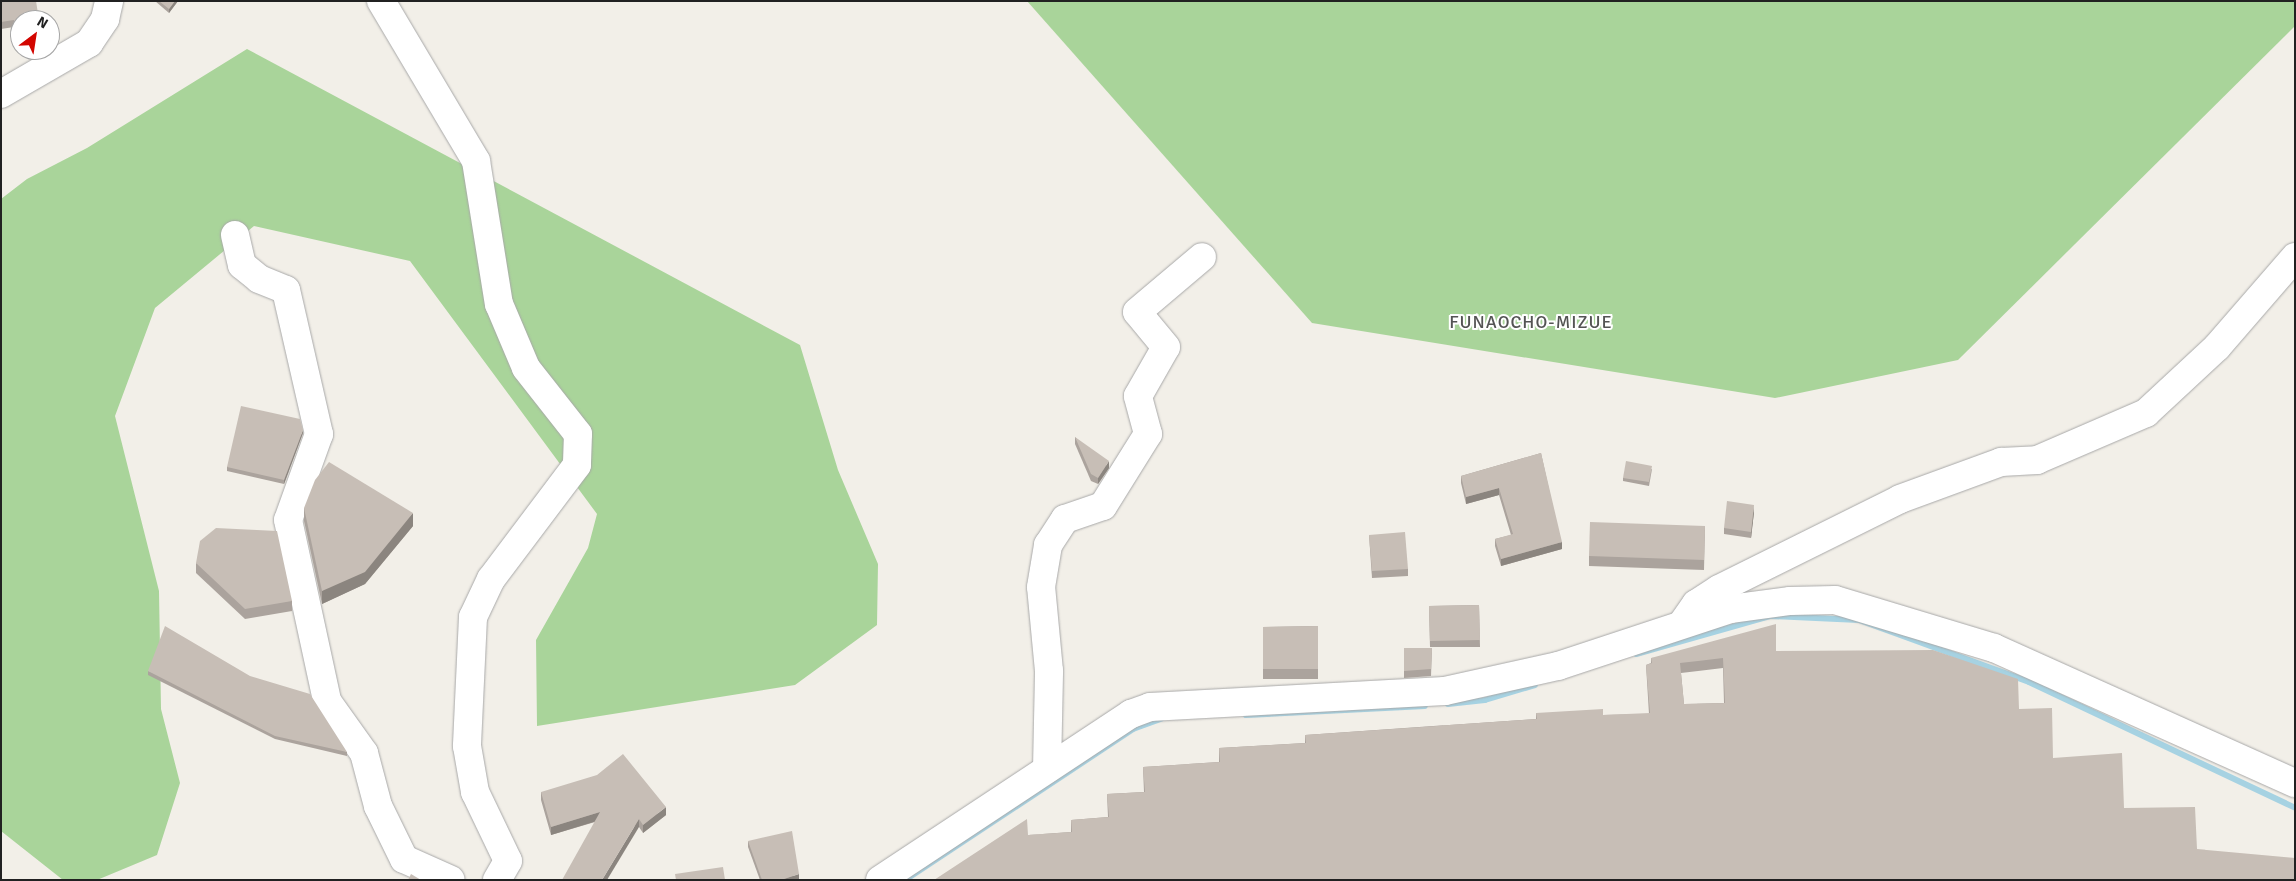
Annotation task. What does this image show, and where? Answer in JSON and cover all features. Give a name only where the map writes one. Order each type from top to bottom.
[{"type":"street","points":[[1,94],[89,43],[105,19],[109,1]]},
{"type":"street","points":[[381,1],[476,161],[499,304],[526,368],[578,434],[577,465],[491,579],[473,617],[466,746],[475,792],[508,861],[497,880]]},
{"type":"street","points":[[235,235],[242,265],[259,278],[286,290],[320,434],[288,520],[327,701],[364,753],[378,806],[404,859],[451,880]]},
{"type":"street","points":[[1047,769],[1049,671],[1041,587],[1048,545],[1065,520],[1103,506],[1148,434],[1138,396],[1166,347],[1137,312],[1202,257]]},
{"type":"street","points":[[1683,622],[1696,604],[1719,589],[1900,499],[2001,462],[2038,460],[2146,413],[2217,347],[2295,257]]},
{"type":"street","points":[[880,880],[1131,714],[1150,707],[1445,691],[1558,666],[1683,622],[1730,609],[1790,601],[1835,600],[1889,613],[1994,648],[2295,783]]},
{"type":"green space","points":[[1027,1],[2295,1],[2295,26],[1958,360],[1775,398],[1312,323]]},
{"type":"green space","points":[[247,49],[800,345],[838,470],[878,564],[877,625],[795,685],[537,726],[536,640],[588,548],[597,514],[410,261],[254,226],[155,308],[115,416],[159,591],[161,709],[180,783],[157,855],[97,880],[63,880],[1,831],[1,199],[27,179],[87,148]]},
{"type":"building","points":[[1,1],[36,1],[37,10],[10,10],[10,21],[1,22]]},
{"type":"building","points":[[159,1],[175,1],[169,9]]},
{"type":"building","points":[[241,406],[300,419],[303,430],[284,480],[227,467]]},
{"type":"building","points":[[1075,437],[1109,461],[1098,478],[1091,474]]},
{"type":"building","points":[[1541,453],[1562,542],[1501,559],[1495,539],[1513,534],[1499,488],[1466,497],[1461,476]]},
{"type":"building","points":[[1626,461],[1652,466],[1649,482],[1623,478]]},
{"type":"building","points":[[329,462],[413,513],[365,572],[322,591],[304,508],[315,480]]},
{"type":"building","points":[[1727,501],[1754,505],[1751,532],[1724,528]]},
{"type":"building","points":[[1590,522],[1705,526],[1704,560],[1589,556]]},
{"type":"building","points":[[216,528],[277,531],[292,601],[245,609],[196,563],[200,541]]},
{"type":"building","points":[[1405,532],[1408,569],[1372,571],[1369,535]]},
{"type":"building","points":[[1479,605],[1480,640],[1430,641],[1429,606]]},
{"type":"building","points":[[1776,624],[1776,651],[1933,650],[2018,679],[2019,709],[2052,708],[2053,758],[2122,753],[2124,808],[2195,807],[2197,849],[2295,858],[2295,880],[934,880],[1027,819],[1028,835],[1072,832],[1071,820],[1109,817],[1107,794],[1145,792],[1143,767],[1220,762],[1219,748],[1306,743],[1305,735],[1537,719],[1536,713],[1603,709],[1603,715],[1650,713],[1646,665],[1652,663],[1651,658]],"holes":[[[1723,658],[1725,703],[1684,704],[1680,663]]]},
{"type":"building","points":[[165,626],[250,676],[310,694],[347,752],[275,736],[148,671]]},
{"type":"building","points":[[1318,626],[1318,669],[1263,669],[1263,627]]},
{"type":"building","points":[[1404,648],[1432,648],[1431,669],[1404,671]]},
{"type":"building","points":[[623,754],[666,807],[643,825],[639,819],[602,880],[562,880],[600,812],[551,827],[541,792],[597,775]]},
{"type":"building","points":[[792,831],[799,874],[781,880],[762,880],[748,841]]},
{"type":"building","points":[[723,867],[725,880],[676,880],[675,874]]},
{"type":"building","points":[[411,874],[421,880],[408,880]]},
{"type":"waterway","points":[[1636,654],[1770,616],[1859,620],[2029,682],[2295,808]]},
{"type":"waterway","points":[[1448,704],[1485,700],[1535,685]]},
{"type":"waterway","points":[[1246,715],[1425,706]]},
{"type":"waterway","points":[[905,880],[1133,729],[1161,719]]},
{"type":"district","name":"FUNAOCHO-MIZUE","points":[[1531,322]]}]
